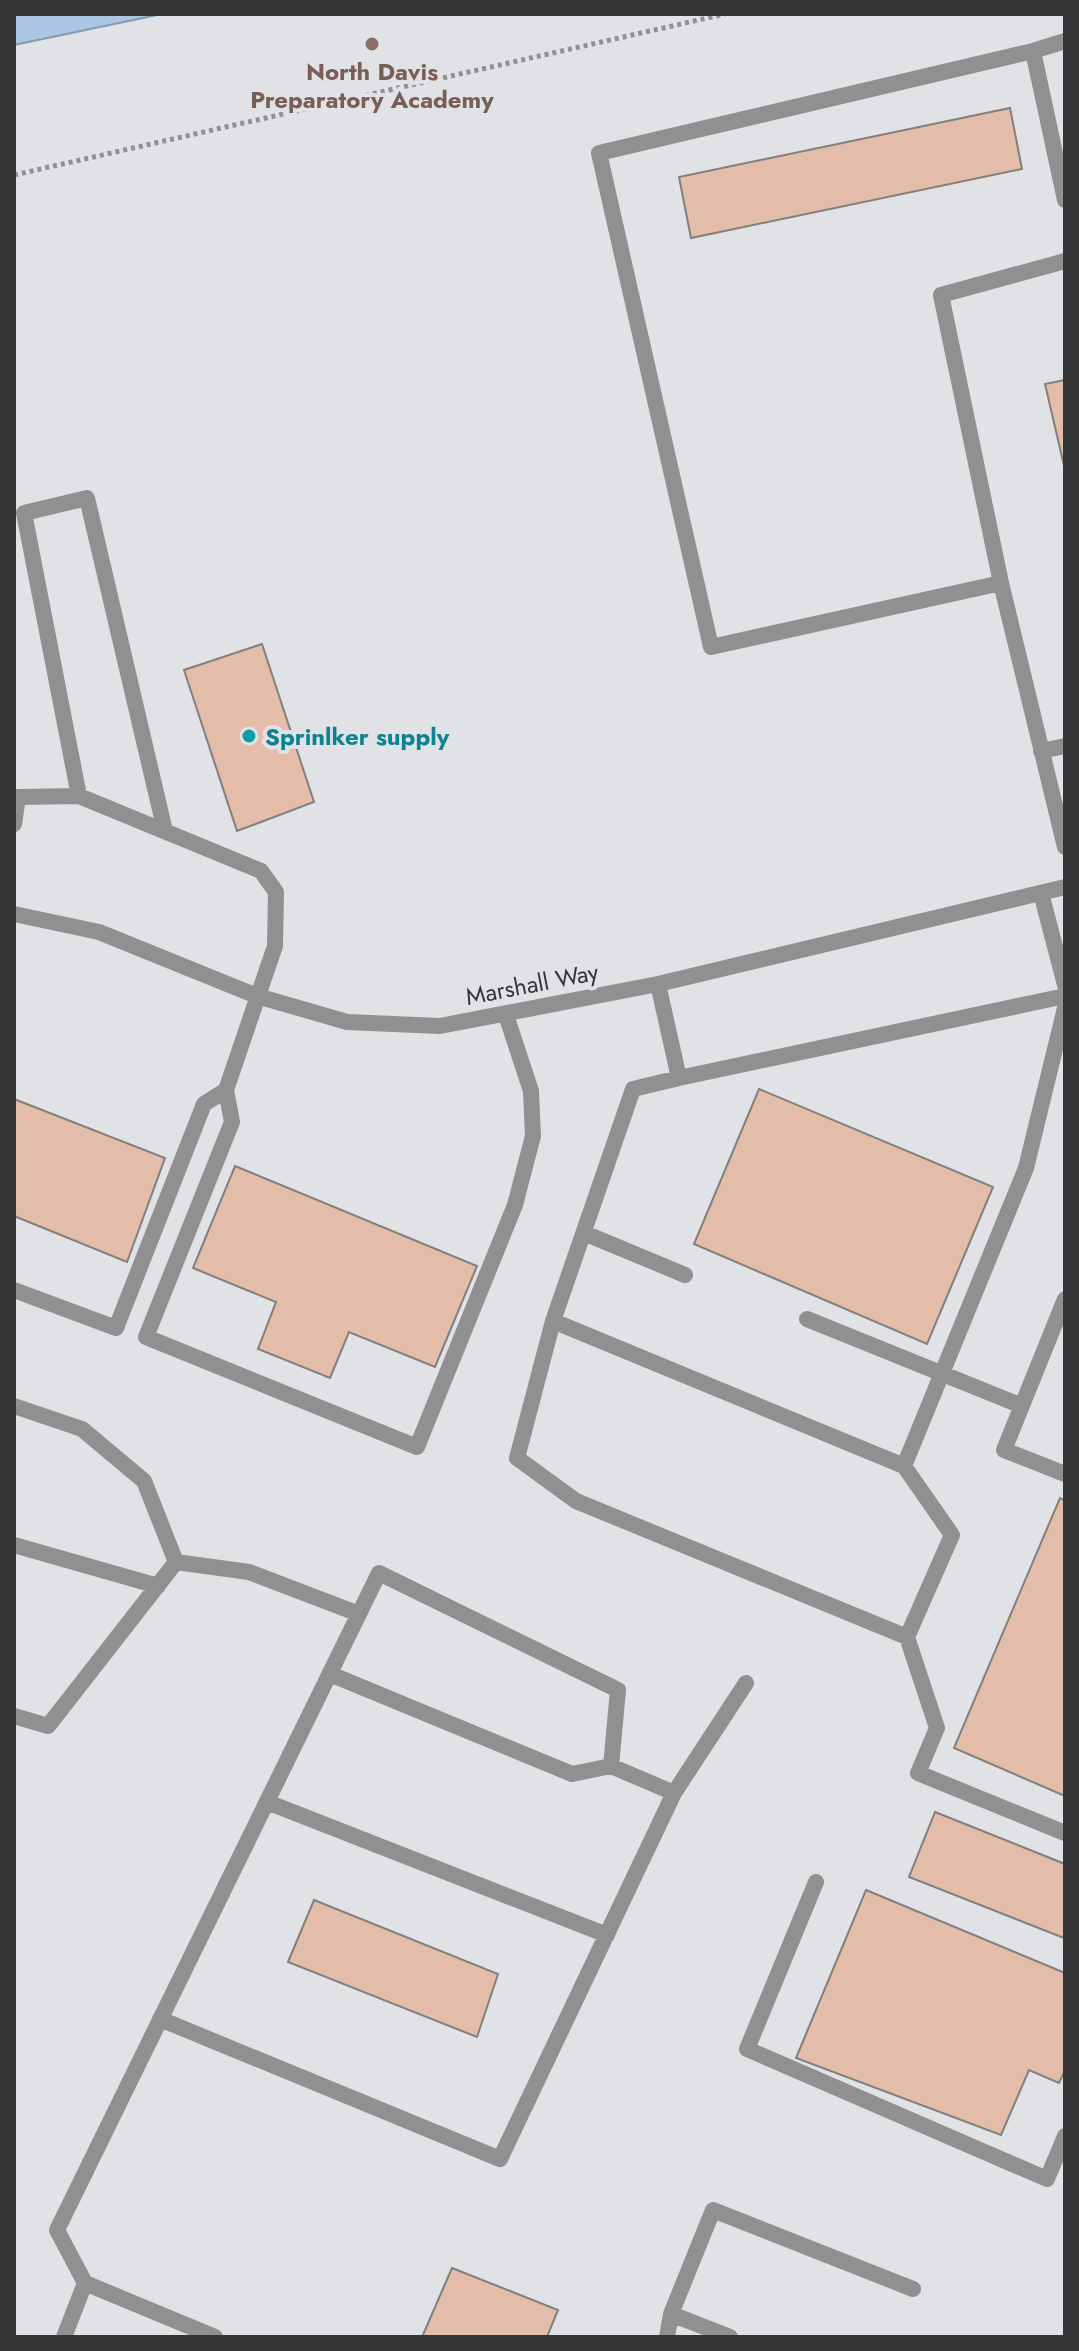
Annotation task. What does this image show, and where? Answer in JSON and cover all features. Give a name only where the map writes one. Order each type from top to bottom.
[{"type":"street","points":[[1001,583],[711,647],[599,153],[1065,41]]},
{"type":"street","points":[[1033,51],[1065,200]]},
{"type":"street","points":[[1065,261],[941,295],[1001,583],[1065,847]]},
{"type":"street","points":[[79,796],[24,513],[87,498],[165,831]]},
{"type":"street","points":[[1041,751],[1065,746]]},
{"type":"street","points":[[14,824],[16,795],[79,796],[261,871],[276,892],[275,946],[226,1090],[232,1122],[146,1337],[417,1447],[515,1205],[533,1136],[531,1091],[506,1015]]},
{"type":"street","name":"Marshall Way","points":[[14,914],[99,932],[257,996],[347,1022],[440,1026],[658,984],[1065,887]]},
{"type":"street","points":[[1041,893],[1065,985]]},
{"type":"street","points":[[658,984],[679,1078]]},
{"type":"street","points":[[907,1637],[576,1501],[517,1458],[553,1321],[633,1089],[1065,996]]},
{"type":"street","points":[[904,1466],[1026,1168],[1065,1008]]},
{"type":"street","points":[[14,1290],[116,1328],[204,1104],[226,1090]]},
{"type":"street","points":[[584,1233],[685,1275]]},
{"type":"street","points":[[1065,1299],[1004,1450],[1065,1474]]},
{"type":"street","points":[[807,1319],[1022,1406]]},
{"type":"street","points":[[553,1321],[904,1466],[952,1535],[907,1637],[937,1728],[918,1773],[1065,1833]]},
{"type":"street","points":[[14,1406],[82,1429],[144,1481],[176,1562]]},
{"type":"street","points":[[14,1545],[158,1586]]},
{"type":"street","points":[[14,1716],[48,1726],[176,1562]]},
{"type":"street","points":[[176,1562],[249,1572],[359,1614]]},
{"type":"street","points":[[215,2337],[85,2283],[57,2230],[379,1573],[618,1690],[611,1766]]},
{"type":"street","points":[[330,1674],[572,1774],[611,1766],[674,1793]]},
{"type":"street","points":[[160,2019],[500,2159],[674,1793],[746,1683]]},
{"type":"street","points":[[267,1802],[607,1935]]},
{"type":"street","points":[[816,1882],[747,2049],[1047,2179],[1065,2136]]},
{"type":"street","points":[[667,2337],[671,2314],[713,2210],[913,2289]]},
{"type":"street","points":[[64,2337],[85,2283]]},
{"type":"street","points":[[671,2314],[730,2337]]},
{"type":"path","points":[[14,175],[725,14]]},
{"type":"water","points":[[14,14],[162,14],[14,45]]},
{"type":"building","points":[[1010,108],[1022,169],[691,238],[679,177]]},
{"type":"building","points":[[1065,380],[1065,470],[1045,384]]},
{"type":"building","name":"Sprinlker supply","points":[[262,644],[314,802],[237,831],[184,670]]},
{"type":"building","points":[[759,1089],[993,1187],[927,1344],[694,1244]]},
{"type":"building","points":[[14,1099],[165,1158],[127,1262],[14,1216]]},
{"type":"building","points":[[235,1166],[477,1266],[435,1367],[349,1332],[330,1378],[258,1349],[276,1302],[193,1268]]},
{"type":"building","points":[[1060,1498],[1065,1501],[1065,1796],[954,1748]]},
{"type":"building","points":[[935,1812],[1065,1864],[1064,1938],[909,1877]]},
{"type":"building","points":[[866,1890],[1065,1973],[1065,2070],[1059,2083],[1029,2070],[1001,2135],[796,2058]]},
{"type":"building","points":[[314,1900],[498,1974],[477,2037],[288,1962]]},
{"type":"building","points":[[452,2268],[558,2310],[547,2337],[422,2337]]},
{"type":"place","name":"North Davis Preparatory Academy","points":[[372,44]]},
{"type":"place","name":"Sprinlker supply","points":[[249,736]]}]
